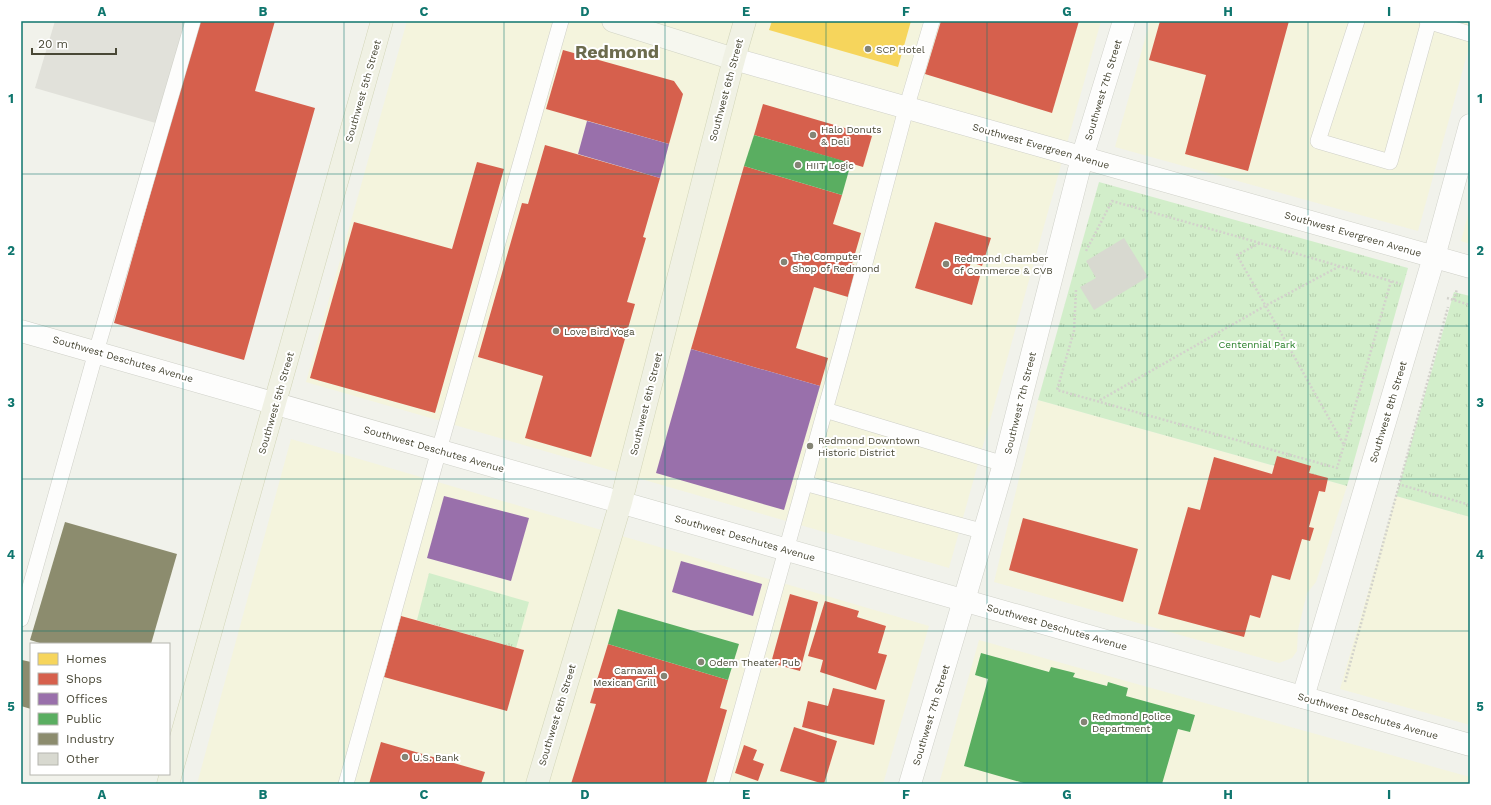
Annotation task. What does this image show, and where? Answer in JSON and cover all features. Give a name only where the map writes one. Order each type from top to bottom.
[{"type":"main road","name":"Southwest 5th Street","points":[[168,784],[382,21]]},
{"type":"main road","name":"Southwest Evergreen Avenue","points":[[613,21],[734,59]]},
{"type":"main road","name":"Southwest 6th Street","points":[[537,784],[621,502],[745,21]]},
{"type":"street","name":"Southwest 7th Street","points":[[910,784],[985,532],[1004,464],[1082,158],[1124,21]]},
{"type":"street","name":"Southwest Evergreen Avenue","points":[[734,59],[906,109],[1470,267]]},
{"type":"street","name":"Southwest 8th Street","points":[[1303,697],[1434,257],[1470,126]]},
{"type":"street","name":"Southwest Deschutes Avenue","points":[[21,330],[1470,745]]},
{"type":"lane","points":[[21,619],[96,352],[193,21]]},
{"type":"lane","points":[[346,784],[561,21]]},
{"type":"lane","points":[[721,784],[825,410],[906,109],[932,21]]},
{"type":"lane","points":[[1357,21],[1318,141],[1390,162],[1429,21],[1470,34]]},
{"type":"lane","points":[[825,410],[1004,464]]},
{"type":"lane","points":[[804,483],[985,532]]},
{"type":"path","points":[[1085,255],[1112,201],[1405,285]]},
{"type":"path","points":[[1260,243],[1237,255],[1344,445]]},
{"type":"path","points":[[1099,401],[1265,306],[1340,266]]},
{"type":"path","points":[[1077,284],[1074,331],[1057,390],[1337,468],[1391,281]]},
{"type":"path","points":[[1454,300],[1458,288]]},
{"type":"path","points":[[1441,296],[1470,305]]},
{"type":"path","points":[[1352,684],[1344,682],[1450,299]]},
{"type":"path","points":[[1393,483],[1470,505]]},
{"type":"shaded area","points":[[55,21],[188,21],[159,124],[35,88]]},
{"type":"shaded area","points":[[407,21],[1101,21],[949,568],[306,382]]},
{"type":"shaded area","points":[[1150,21],[1470,21],[1470,44],[1418,231],[1115,147]]},
{"type":"shaded area","points":[[1470,208],[1470,244],[1461,241]]},
{"type":"shaded area","points":[[1038,400],[1347,486],[1316,582],[1307,593],[1298,630],[1297,651],[1292,658],[1279,663],[994,582]]},
{"type":"shaded area","points":[[291,439],[929,626],[883,784],[197,784]]},
{"type":"shaded area","points":[[1396,496],[1470,517],[1470,725],[1340,689]]},
{"type":"shaded area","points":[[979,640],[1470,777],[1470,784],[939,784]]},
{"type":"green space","name":"Centennial Park","points":[[1099,182],[1408,268],[1347,486],[1038,400]]},
{"type":"green space","points":[[1454,292],[1470,296],[1470,517],[1396,496]]},
{"type":"green space","points":[[429,573],[529,602],[516,648],[417,620]]},
{"type":"building: Homes","name":"SCP Hotel","points":[[772,21],[911,21],[898,67],[769,30]]},
{"type":"building: Shops","points":[[199,21],[275,21],[255,91],[315,108],[244,360],[114,323]]},
{"type":"building: Shops","points":[[941,21],[1079,21],[1052,113],[925,74]]},
{"type":"building: Shops","points":[[1160,21],[1289,21],[1248,171],[1185,154],[1206,75],[1149,60]]},
{"type":"building: Shops","points":[[563,50],[674,81],[683,94],[669,144],[546,109]]},
{"type":"building: Shops","name":"Halo Donuts & Deli","points":[[763,104],[872,136],[863,167],[754,135]]},
{"type":"building: Shops","points":[[545,145],[660,178],[643,237],[646,238],[627,302],[635,304],[591,457],[525,438],[543,376],[478,357],[522,203],[528,204]]},
{"type":"building: Shops","points":[[477,162],[504,169],[435,413],[310,378],[354,222],[452,249]]},
{"type":"building: Shops","points":[[744,166],[842,195],[833,224],[861,233],[852,264],[857,266],[848,297],[814,287],[796,348],[828,358],[820,386],[691,349]]},
{"type":"building: Shops","name":"Redmond Chamber of Commerce & CVB","points":[[935,222],[991,238],[982,266],[971,262],[968,272],[980,276],[972,305],[915,288]]},
{"type":"building: Shops","points":[[1277,456],[1311,466],[1309,473],[1328,478],[1325,492],[1319,491],[1309,527],[1314,528],[1310,541],[1302,539],[1290,580],[1272,575],[1260,618],[1250,615],[1244,637],[1158,614],[1188,507],[1200,510],[1214,457],[1272,474]]},
{"type":"building: Shops","points":[[1023,518],[1138,549],[1123,602],[1009,570]]},
{"type":"building: Shops","points":[[790,594],[818,602],[800,671],[771,663]]},
{"type":"building: Shops","points":[[825,601],[859,611],[857,617],[886,626],[878,653],[887,655],[876,690],[820,672],[823,660],[808,656]]},
{"type":"building: Shops","points":[[401,616],[524,650],[507,711],[384,677]]},
{"type":"building: Shops","points":[[608,644],[728,680],[720,708],[727,710],[706,784],[571,784],[596,704],[590,703]]},
{"type":"building: Shops","points":[[833,688],[885,700],[874,745],[802,727],[808,701],[828,706]]},
{"type":"building: Shops","points":[[794,727],[837,741],[824,784],[780,771]]},
{"type":"building: Shops","name":"U.S. Bank","points":[[381,742],[485,772],[481,784],[369,784]]},
{"type":"building: Shops","points":[[744,745],[757,750],[753,760],[764,764],[758,781],[735,773]]},
{"type":"building: Offices","points":[[587,121],[669,144],[660,178],[578,154]]},
{"type":"building: Offices","points":[[691,349],[820,386],[784,510],[656,473]]},
{"type":"building: Offices","points":[[444,496],[529,518],[511,581],[427,558]]},
{"type":"building: Offices","points":[[681,561],[762,584],[753,616],[672,592]]},
{"type":"building: Public","name":"HIIT Logic","points":[[754,135],[851,163],[842,195],[744,166]]},
{"type":"building: Public","name":"Odem Theater Pub","points":[[618,609],[739,644],[728,680],[608,644]]},
{"type":"building: Public","name":"Redmond Police Department","points":[[981,653],[1049,672],[1051,667],[1075,673],[1073,677],[1107,686],[1108,682],[1128,688],[1126,696],[1195,715],[1190,732],[1178,729],[1162,784],[1027,784],[964,766],[988,679],[975,675]]},
{"type":"building: Industry","points":[[65,522],[177,554],[151,643],[40,643],[30,640]]},
{"type":"building: Industry","points":[[22,660],[30,662],[30,709],[21,706]]},
{"type":"building: Other","points":[[1124,238],[1148,277],[1094,310],[1080,287],[1096,278],[1086,261]]},
{"type":"place","name":"SCP Hotel","points":[[868,49]]},
{"type":"place","name":"Halo Donuts & Deli","points":[[813,135]]},
{"type":"place","name":"HIIT Logic","points":[[798,165]]},
{"type":"place","name":"The Computer Shop of Redmond","points":[[784,262]]},
{"type":"place","name":"Redmond Chamber of Commerce & CVB","points":[[946,264]]},
{"type":"place","name":"Love Bird Yoga","points":[[556,331]]},
{"type":"place","name":"Redmond Downtown Historic District","points":[[810,446]]},
{"type":"place","name":"Odem Theater Pub","points":[[701,662]]},
{"type":"place","name":"Carnaval Mexican Grill","points":[[664,676]]},
{"type":"place","name":"Redmond Police Department","points":[[1084,722]]},
{"type":"place","name":"U.S. Bank","points":[[405,757]]},
{"type":"district","name":"Redmond","points":[[617,51]]}]
